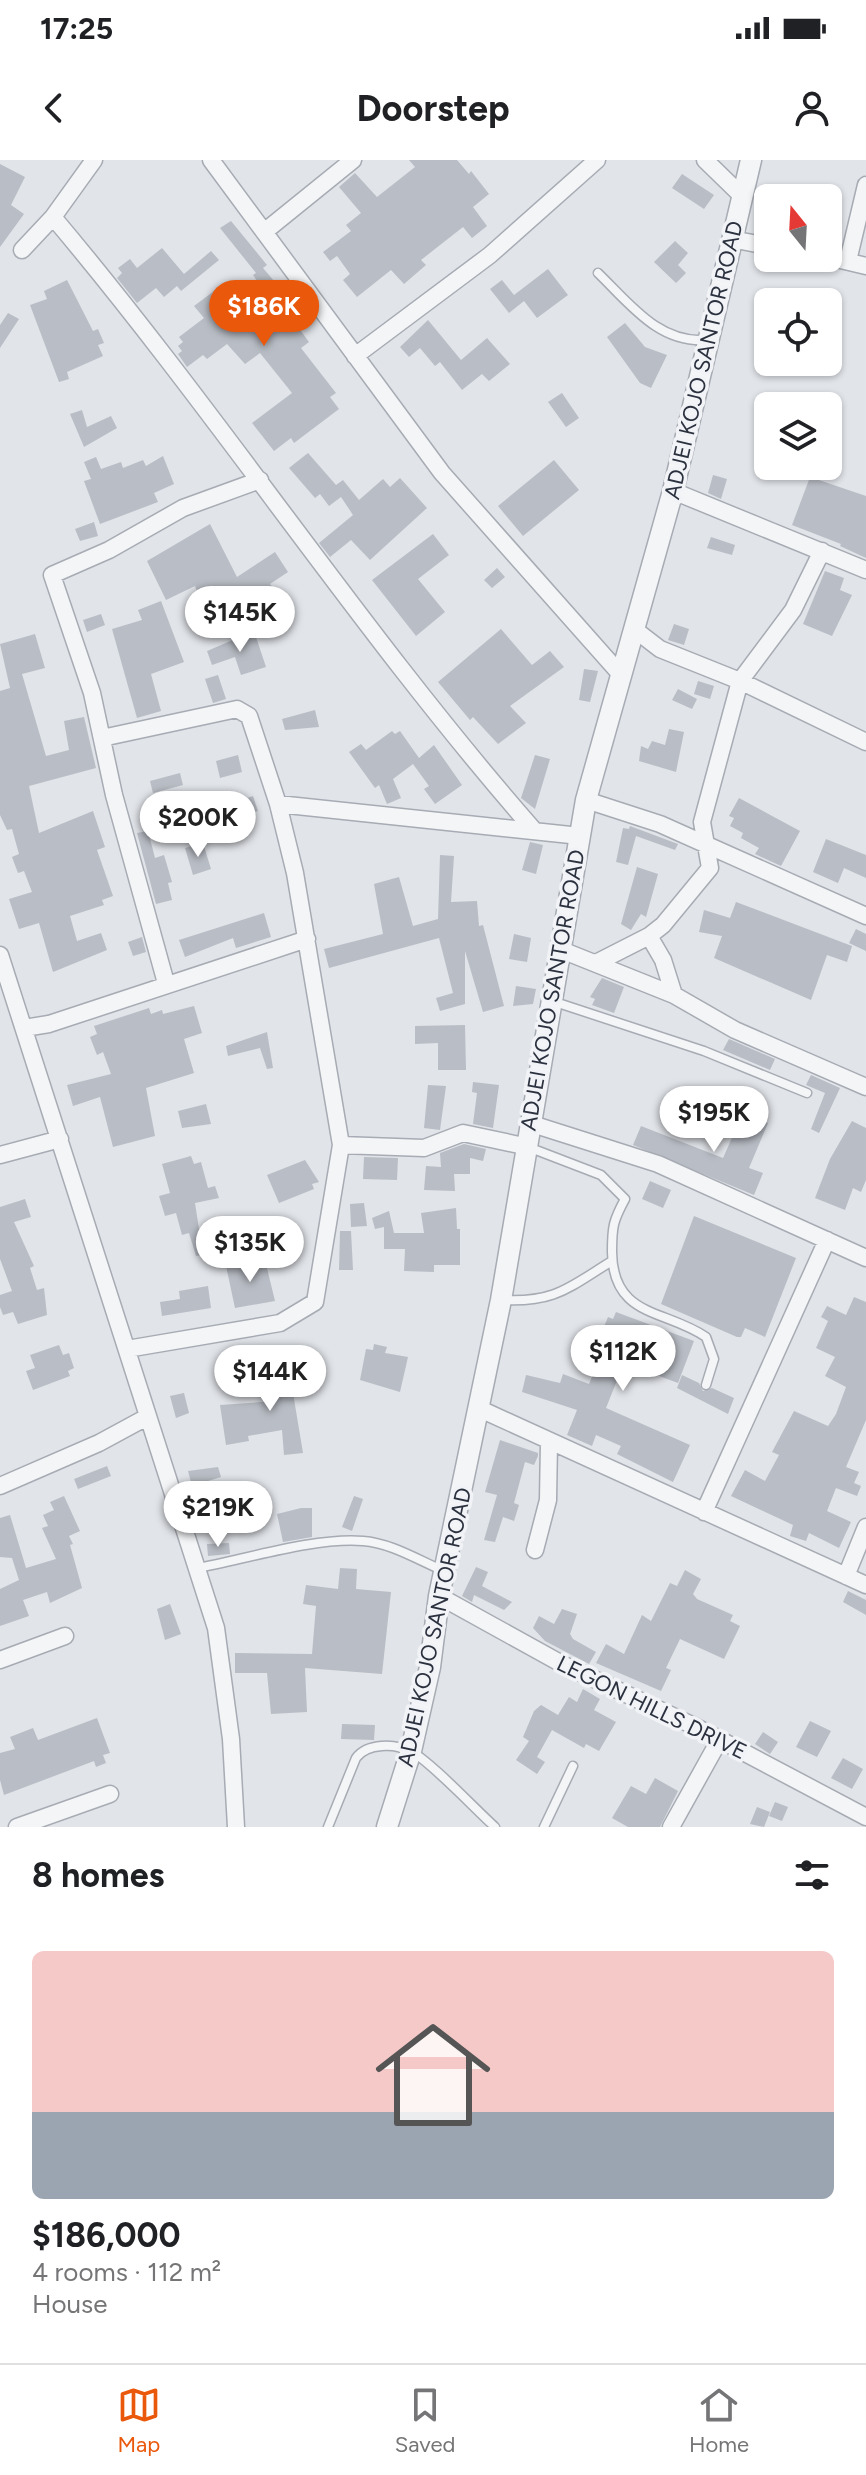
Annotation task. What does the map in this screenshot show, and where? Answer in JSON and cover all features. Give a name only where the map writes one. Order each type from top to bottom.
[{"type":"street","points":[[22,250],[53,217],[94,160]]},
{"type":"street","points":[[211,160],[442,473],[622,676]]},
{"type":"street","points":[[264,232],[353,160]]},
{"type":"street","points":[[355,356],[490,255],[597,160]]},
{"type":"street","points":[[705,160],[742,196]]},
{"type":"street","name":"ADJEI KOJO SANTOR ROAD","points":[[387,1827],[411,1751],[430,1667],[439,1596],[480,1409],[586,800],[673,491],[751,160]]},
{"type":"street","points":[[848,261],[866,185]]},
{"type":"street","points":[[53,217],[260,480],[399,669],[533,829]]},
{"type":"street","points":[[731,239],[754,243]]},
{"type":"street","points":[[842,260],[866,266]]},
{"type":"street","points":[[166,983],[92,693],[52,575],[109,550],[183,508],[260,480]]},
{"type":"street","points":[[673,491],[866,570]]},
{"type":"street","points":[[596,963],[649,936],[663,925],[710,868],[702,822],[740,681],[793,610],[822,551]]},
{"type":"street","points":[[634,629],[660,649],[740,681],[866,742]]},
{"type":"street","points":[[102,738],[237,709],[244,711],[278,804],[307,939],[312,988],[341,1145],[315,1302],[280,1323],[127,1349]]},
{"type":"street","points":[[586,800],[660,824],[866,916]]},
{"type":"street","points":[[278,804],[580,836]]},
{"type":"street","points":[[649,936],[663,960],[674,995]]},
{"type":"street","points":[[24,1028],[49,1024],[307,939]]},
{"type":"street","points":[[559,949],[674,995],[735,1030],[866,1087]]},
{"type":"street","points":[[0,955],[216,1628],[236,1827]]},
{"type":"street","points":[[529,1123],[658,1164],[866,1258]]},
{"type":"street","points":[[341,1145],[424,1148],[463,1133],[524,1146]]},
{"type":"street","points":[[0,1155],[60,1139]]},
{"type":"street","points":[[704,1512],[827,1240]]},
{"type":"street","points":[[480,1409],[866,1585]]},
{"type":"street","points":[[0,1486],[99,1443],[147,1417]]},
{"type":"street","points":[[535,1550],[548,1500],[549,1443]]},
{"type":"street","points":[[846,1576],[866,1527]]},
{"type":"street","name":"LEGON HILLS DRIVE","points":[[439,1596],[562,1664],[720,1739],[862,1820]]},
{"type":"street","points":[[0,1660],[65,1636]]},
{"type":"street","points":[[671,1827],[720,1739]]},
{"type":"street","points":[[17,1827],[110,1794]]},
{"type":"lane","points":[[598,273],[652,325],[685,342],[709,340]]},
{"type":"lane","points":[[552,1001],[704,1051],[807,1093]]},
{"type":"lane","points":[[524,1146],[601,1175],[625,1199],[612,1221],[612,1261],[620,1288],[635,1306],[701,1333],[711,1343],[714,1359],[706,1385]]},
{"type":"lane","points":[[501,1300],[533,1302],[551,1297],[612,1261]]},
{"type":"lane","points":[[198,1568],[332,1542],[364,1541],[392,1548],[444,1571]]},
{"type":"lane","points":[[328,1827],[362,1749],[373,1746],[411,1751],[495,1827]]},
{"type":"lane","points":[[544,1827],[573,1766]]},
{"type":"building","points":[[409,160],[457,160],[469,174],[471,171],[489,194],[473,207],[487,226],[472,238],[463,227],[421,260],[426,265],[404,284],[391,270],[357,297],[343,280],[350,274],[337,256],[330,261],[323,252],[351,231],[346,225],[361,213],[339,187],[355,173],[377,197],[415,167]]},
{"type":"building","points":[[0,164],[25,177],[11,205],[24,214],[0,247]]},
{"type":"building","points":[[682,174],[714,195],[704,209],[672,188]]},
{"type":"building","points":[[231,221],[267,265],[263,268],[307,320],[298,327],[309,342],[301,348],[336,393],[330,397],[339,409],[294,443],[291,438],[274,451],[252,423],[292,393],[260,353],[245,364],[227,344],[207,359],[203,355],[187,367],[178,354],[182,351],[178,346],[183,342],[179,337],[204,318],[194,306],[218,288],[226,299],[241,286],[253,301],[265,292],[253,275],[256,273],[220,228]]},
{"type":"building","points":[[675,241],[688,253],[678,265],[686,273],[676,283],[654,262]]},
{"type":"building","points":[[162,248],[184,274],[211,251],[219,260],[181,291],[177,286],[164,297],[156,288],[137,303],[117,278],[122,273],[118,268],[130,259],[137,268]]},
{"type":"building","points":[[548,269],[568,295],[537,318],[524,301],[509,313],[490,289],[502,280],[514,295]]},
{"type":"building","points":[[67,280],[93,331],[98,329],[104,343],[98,345],[103,356],[67,372],[69,379],[59,382],[30,305],[47,299],[44,291]]},
{"type":"building","points":[[8,313],[19,319],[0,348],[0,325]]},
{"type":"building","points":[[428,320],[461,360],[487,338],[510,364],[489,381],[482,374],[462,390],[440,362],[435,366],[420,348],[409,357],[400,347]]},
{"type":"building","points":[[625,323],[645,347],[667,355],[651,388],[640,383],[607,337]]},
{"type":"building","points":[[562,393],[579,418],[566,427],[548,402]]},
{"type":"building","points":[[82,410],[87,427],[111,416],[117,428],[84,447],[70,414]]},
{"type":"building","points":[[308,453],[336,485],[343,480],[359,500],[383,479],[390,487],[400,478],[427,508],[370,560],[351,540],[330,557],[319,543],[353,515],[341,497],[329,506],[320,494],[315,498],[289,468]]},
{"type":"building","points":[[163,456],[174,484],[154,493],[158,502],[100,524],[84,481],[91,479],[84,462],[96,457],[101,469],[121,462],[123,468],[143,460],[146,466]]},
{"type":"building","points":[[554,460],[579,490],[523,536],[498,506]]},
{"type":"building","points":[[713,475],[727,479],[721,499],[708,493]]},
{"type":"building","points":[[809,480],[819,480],[866,496],[866,558],[841,544],[792,525]]},
{"type":"building","points":[[94,522],[98,536],[80,541],[75,529]]},
{"type":"building","points":[[210,524],[237,577],[275,552],[288,572],[270,584],[273,588],[244,607],[207,620],[195,586],[166,600],[147,561]]},
{"type":"building","points":[[433,534],[449,555],[418,579],[445,612],[416,636],[372,580]]},
{"type":"building","points":[[711,537],[735,545],[732,555],[707,548]]},
{"type":"building","points":[[497,568],[505,577],[492,588],[484,580]]},
{"type":"building","points":[[825,571],[844,578],[840,590],[852,595],[832,636],[803,624]]},
{"type":"building","points":[[161,601],[184,662],[151,674],[161,711],[137,718],[112,629],[142,620],[138,610]]},
{"type":"building","points":[[101,614],[105,625],[87,632],[83,620]]},
{"type":"building","points":[[674,624],[689,629],[684,645],[668,640]]},
{"type":"building","points":[[501,629],[532,665],[550,651],[564,667],[510,706],[526,723],[498,744],[473,717],[470,720],[438,682]]},
{"type":"building","points":[[254,631],[266,667],[241,675],[235,657],[212,665],[207,651]]},
{"type":"building","points":[[35,634],[45,668],[22,674],[46,756],[69,750],[64,721],[84,717],[96,768],[29,786],[39,833],[93,811],[105,847],[97,850],[113,896],[102,900],[104,905],[70,916],[77,941],[101,933],[107,950],[53,972],[39,923],[19,929],[9,899],[32,892],[24,871],[18,873],[12,857],[19,854],[12,829],[7,830],[0,815],[0,691],[10,688],[0,644]]},
{"type":"building","points":[[584,669],[598,671],[590,702],[579,700]]},
{"type":"building","points":[[218,675],[226,699],[213,703],[205,679]]},
{"type":"building","points":[[698,681],[714,686],[710,699],[694,694]]},
{"type":"building","points":[[678,689],[697,699],[692,709],[672,700]]},
{"type":"building","points":[[315,710],[319,727],[285,730],[282,719]]},
{"type":"building","points":[[669,729],[684,732],[676,772],[639,761],[641,746],[648,749],[652,741],[665,745]]},
{"type":"building","points":[[392,731],[395,734],[400,731],[419,758],[434,745],[462,785],[435,804],[424,789],[429,786],[413,764],[393,779],[401,798],[387,804],[379,785],[375,788],[349,752],[361,744],[366,750]]},
{"type":"building","points":[[238,755],[242,772],[220,778],[216,761]]},
{"type":"building","points":[[535,755],[550,759],[535,809],[521,798]]},
{"type":"building","points":[[180,773],[183,785],[153,793],[150,781]]},
{"type":"building","points":[[253,796],[258,811],[240,817],[236,802]]},
{"type":"building","points":[[739,798],[800,831],[781,866],[755,854],[759,848],[741,838],[743,833],[730,826],[734,818],[729,816]]},
{"type":"building","points":[[630,826],[678,844],[675,850],[636,836],[628,865],[616,862],[623,828],[629,829]]},
{"type":"building","points":[[148,831],[155,858],[164,855],[172,882],[168,883],[172,900],[156,904],[137,833]]},
{"type":"building","points":[[826,839],[866,855],[866,878],[844,868],[838,883],[813,872]]},
{"type":"building","points":[[530,842],[543,845],[536,874],[522,870]]},
{"type":"building","points":[[203,843],[211,869],[193,875],[185,848]]},
{"type":"building","points":[[440,855],[454,856],[451,902],[477,901],[479,926],[483,925],[504,1006],[483,1012],[465,951],[465,1004],[440,1011],[436,998],[453,993],[439,938],[329,968],[324,949],[383,934],[374,884],[399,877],[413,926],[438,919]]},
{"type":"building","points":[[637,867],[658,874],[646,917],[641,914],[631,930],[621,924]]},
{"type":"building","points":[[736,902],[852,946],[847,962],[827,955],[811,1000],[714,958],[722,936],[699,932],[704,910],[730,918]]},
{"type":"building","points":[[264,913],[271,937],[236,948],[233,938],[185,957],[179,940]]},
{"type":"building","points":[[856,929],[866,934],[866,951],[849,943]]},
{"type":"building","points":[[514,934],[531,938],[527,962],[509,959]]},
{"type":"building","points":[[142,937],[146,952],[133,956],[128,942]]},
{"type":"building","points":[[602,978],[624,987],[614,1013],[592,1005],[595,999],[590,997]]},
{"type":"building","points":[[516,986],[536,989],[533,1004],[513,1006]]},
{"type":"building","points":[[194,1006],[202,1033],[184,1039],[194,1073],[146,1088],[155,1136],[113,1147],[100,1097],[73,1106],[67,1085],[111,1074],[103,1052],[97,1055],[90,1037],[97,1034],[94,1026],[149,1008],[151,1014],[162,1010],[163,1014]]},
{"type":"building","points":[[465,1025],[466,1070],[438,1070],[438,1043],[415,1044],[415,1026]]},
{"type":"building","points":[[267,1032],[273,1068],[267,1069],[260,1048],[228,1056],[226,1046]]},
{"type":"building","points":[[729,1039],[775,1059],[770,1070],[723,1050]]},
{"type":"building","points":[[811,1075],[840,1088],[819,1133],[811,1129],[825,1093],[806,1085]]},
{"type":"building","points":[[473,1082],[499,1085],[493,1128],[473,1124],[477,1093],[472,1092]]},
{"type":"building","points":[[428,1085],[446,1086],[440,1130],[424,1128]]},
{"type":"building","points":[[206,1104],[211,1124],[182,1128],[178,1111]]},
{"type":"building","points":[[743,1113],[768,1123],[749,1168],[763,1173],[754,1195],[633,1145],[641,1126],[723,1158]]},
{"type":"building","points":[[852,1121],[866,1128],[866,1180],[861,1192],[853,1188],[845,1210],[815,1198],[830,1159]]},
{"type":"building","points":[[464,1144],[486,1149],[483,1161],[470,1158],[470,1174],[454,1174],[455,1191],[424,1190],[426,1166],[441,1167],[440,1153]]},
{"type":"building","points":[[191,1156],[194,1164],[201,1162],[208,1188],[215,1186],[219,1198],[195,1203],[203,1255],[196,1256],[189,1233],[182,1235],[176,1213],[165,1216],[159,1196],[170,1193],[162,1164]]},
{"type":"building","points":[[364,1157],[398,1158],[397,1180],[363,1179]]},
{"type":"building","points":[[305,1160],[319,1182],[312,1184],[314,1189],[279,1203],[267,1175]]},
{"type":"building","points":[[650,1181],[671,1190],[663,1208],[642,1199]]},
{"type":"building","points":[[25,1199],[31,1217],[14,1222],[34,1266],[30,1268],[37,1290],[44,1288],[47,1315],[18,1324],[13,1312],[3,1315],[0,1307],[0,1295],[12,1291],[0,1259],[0,1207]]},
{"type":"building","points":[[364,1203],[367,1226],[351,1227],[350,1204]]},
{"type":"building","points":[[456,1208],[457,1229],[460,1229],[460,1265],[434,1265],[434,1272],[404,1271],[405,1249],[384,1249],[384,1227],[375,1229],[372,1218],[389,1211],[394,1233],[424,1233],[421,1213]]},
{"type":"building","points":[[694,1216],[796,1258],[765,1337],[745,1328],[741,1337],[737,1337],[661,1304]]},
{"type":"building","points":[[340,1231],[351,1231],[353,1270],[339,1270]]},
{"type":"building","points":[[265,1260],[275,1301],[235,1308],[226,1266]]},
{"type":"building","points":[[208,1286],[211,1308],[162,1316],[160,1302],[180,1299],[179,1291]]},
{"type":"building","points":[[854,1297],[866,1302],[866,1420],[846,1467],[859,1472],[854,1483],[861,1486],[857,1496],[836,1488],[827,1511],[851,1522],[839,1548],[809,1533],[806,1541],[790,1536],[793,1525],[731,1496],[745,1470],[765,1481],[779,1455],[772,1452],[794,1411],[828,1426],[836,1414],[846,1387],[825,1376],[835,1357],[816,1348],[828,1321],[821,1317],[827,1306],[846,1315]]},
{"type":"building","points":[[616,1312],[694,1341],[678,1383],[624,1363],[606,1408],[690,1445],[673,1482],[617,1454],[621,1446],[596,1435],[592,1446],[567,1435],[577,1410],[522,1392],[526,1375],[560,1383],[563,1374],[589,1384],[604,1347],[597,1344],[608,1317],[613,1319]]},
{"type":"building","points":[[374,1344],[387,1347],[385,1353],[408,1357],[400,1392],[360,1380],[366,1349],[373,1350]]},
{"type":"building","points":[[59,1345],[63,1355],[69,1353],[74,1368],[68,1371],[70,1376],[33,1390],[26,1371],[35,1368],[30,1355]]},
{"type":"building","points":[[298,1360],[311,1360],[310,1388],[292,1387],[303,1453],[284,1455],[282,1430],[248,1436],[249,1441],[226,1445],[220,1405],[276,1401],[272,1378],[297,1374]]},
{"type":"building","points":[[682,1375],[699,1383],[703,1391],[712,1388],[734,1398],[728,1414],[677,1388]]},
{"type":"building","points":[[184,1393],[189,1413],[176,1418],[170,1396]]},
{"type":"building","points":[[500,1440],[538,1453],[538,1456],[534,1465],[525,1462],[514,1503],[519,1505],[514,1521],[503,1517],[495,1542],[484,1540],[497,1495],[485,1492]]},
{"type":"building","points":[[107,1466],[111,1476],[78,1489],[74,1479]]},
{"type":"building","points":[[218,1467],[221,1477],[192,1486],[188,1471]]},
{"type":"building","points":[[64,1496],[80,1531],[69,1536],[82,1588],[50,1603],[47,1592],[23,1600],[29,1616],[0,1626],[0,1589],[19,1580],[12,1558],[0,1557],[0,1518],[10,1515],[26,1568],[56,1559],[42,1528],[48,1526],[43,1515],[54,1510],[50,1502]]},
{"type":"building","points":[[354,1496],[363,1499],[352,1531],[342,1527]]},
{"type":"building","points":[[312,1508],[312,1537],[283,1542],[277,1514]]},
{"type":"building","points":[[229,1543],[230,1554],[208,1556],[207,1544]]},
{"type":"building","points":[[476,1567],[488,1572],[482,1586],[512,1602],[504,1610],[474,1595],[472,1602],[462,1596]]},
{"type":"building","points":[[340,1568],[357,1569],[356,1589],[391,1592],[382,1674],[305,1668],[307,1712],[271,1714],[267,1673],[235,1673],[235,1653],[312,1654],[316,1606],[303,1604],[306,1585],[338,1589]]},
{"type":"building","points":[[685,1570],[701,1579],[693,1594],[697,1599],[733,1615],[730,1621],[740,1626],[724,1659],[680,1639],[666,1668],[671,1670],[661,1691],[596,1663],[606,1644],[624,1654],[642,1615],[651,1621],[670,1583],[677,1586]]},
{"type":"building","points":[[848,1591],[866,1600],[866,1615],[843,1602]]},
{"type":"building","points":[[170,1604],[181,1634],[165,1640],[157,1609]]},
{"type":"building","points":[[562,1609],[577,1614],[570,1634],[573,1639],[596,1652],[589,1664],[545,1641],[533,1628],[539,1616],[554,1624]]},
{"type":"building","points":[[583,1689],[600,1699],[594,1710],[616,1722],[599,1751],[586,1744],[584,1748],[552,1730],[537,1757],[545,1762],[537,1774],[516,1760],[529,1741],[523,1737],[534,1711],[541,1705],[558,1715],[569,1697],[577,1702]]},
{"type":"building","points":[[97,1718],[110,1753],[103,1755],[106,1763],[96,1767],[94,1761],[4,1795],[0,1780],[0,1753],[15,1749],[10,1737],[33,1728],[38,1740]]},
{"type":"building","points":[[810,1721],[831,1731],[817,1757],[796,1747]]},
{"type":"building","points":[[342,1724],[375,1725],[374,1740],[341,1739]]},
{"type":"building","points":[[763,1732],[778,1742],[770,1754],[755,1744]]},
{"type":"building","points":[[843,1758],[863,1769],[852,1789],[831,1778]]},
{"type":"building","points":[[655,1778],[678,1791],[660,1827],[628,1827],[612,1818],[631,1786],[646,1794]]},
{"type":"building","points":[[775,1802],[788,1807],[782,1821],[769,1816]]},
{"type":"building","points":[[757,1807],[770,1812],[764,1827],[750,1824]]}]
